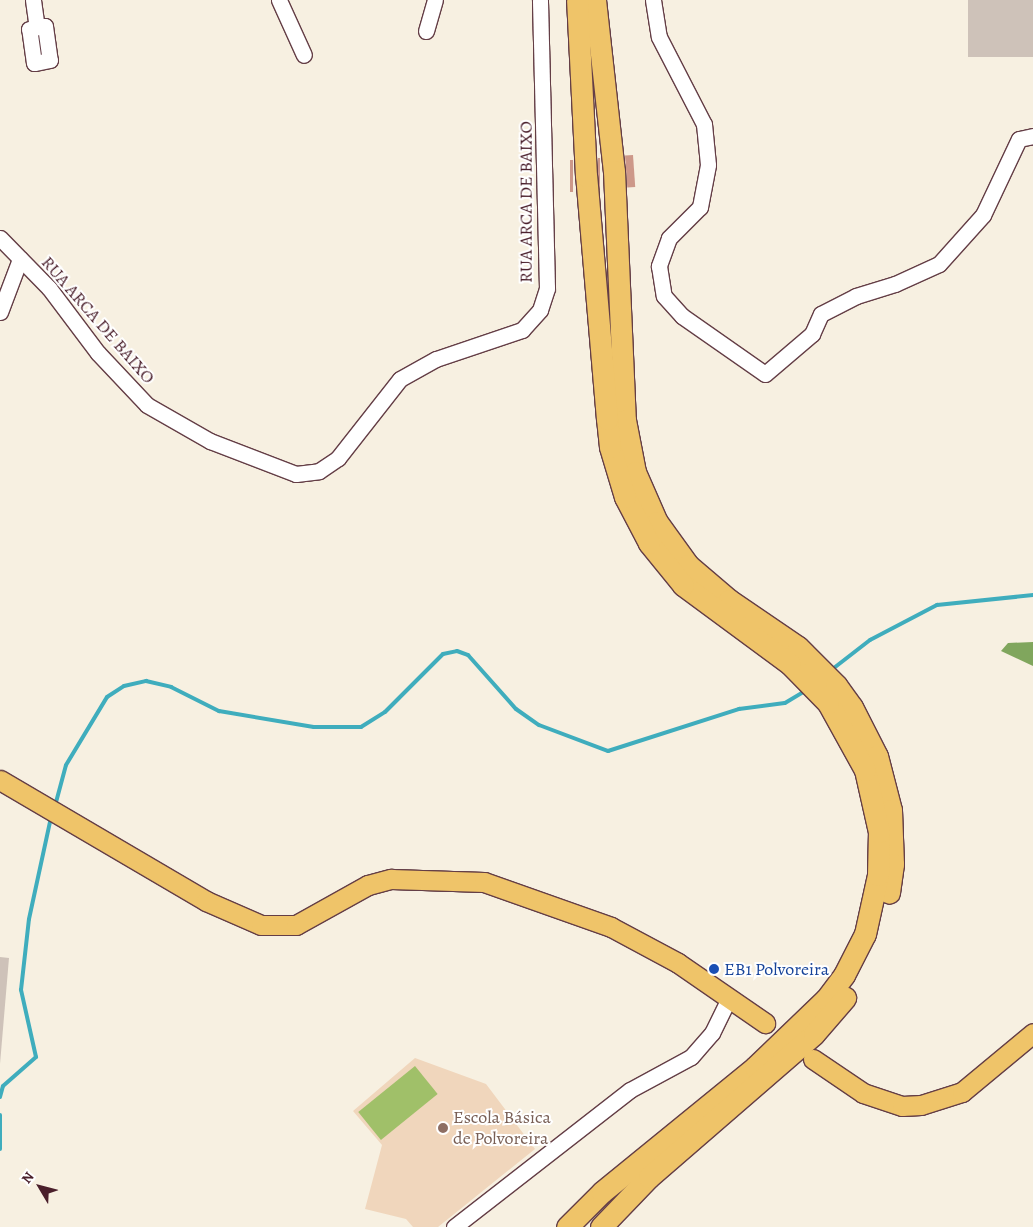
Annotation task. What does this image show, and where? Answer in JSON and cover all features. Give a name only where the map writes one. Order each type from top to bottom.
[{"type":"highway","points":[[567,1227],[602,1192],[755,1067],[826,999],[844,975],[865,934],[878,875],[879,832],[865,770],[828,703],[790,664],[683,585],[649,543],[625,497],[610,447],[606,419],[586,176],[577,0]]},
{"type":"highway","points":[[595,0],[614,171],[625,420],[628,446],[641,489],[657,522],[688,565],[729,600],[798,647],[836,685],[866,730],[877,756],[891,810],[893,864],[890,891],[874,943],[851,990],[814,1034],[649,1177],[601,1227]]},
{"type":"highway","points":[[583,1227],[631,1184],[705,1128]]},
{"type":"highway","points":[[555,1227],[584,1200],[602,1192]]},
{"type":"main road","points":[[0,780],[206,901],[261,925],[296,925],[368,885],[391,879],[484,882],[610,927],[678,963],[765,1024]]},
{"type":"main road","points":[[813,1059],[863,1093],[902,1106],[921,1105],[962,1092],[1033,1033]]},
{"type":"street","points":[[33,0],[37,28]]},
{"type":"street","points":[[279,0],[304,55]]},
{"type":"street","points":[[426,31],[435,0]]},
{"type":"street","name":"RUA ARCA DE BAIXO","points":[[0,238],[49,288],[98,353],[147,405],[210,441],[287,471],[296,474],[319,471],[338,458],[400,379],[436,358],[522,330],[540,310],[546,288],[540,0]]},
{"type":"street","points":[[653,0],[659,36],[704,124],[708,164],[700,206],[669,238],[660,266],[664,296],[682,316],[765,374],[812,334],[821,314],[856,296],[895,284],[939,264],[983,216],[1019,139],[1033,136]]},
{"type":"street","points":[[0,312],[20,259]]},
{"type":"street","points":[[454,1227],[630,1090],[691,1057],[712,1034],[729,998]]},
{"type":"shaded area","points":[[968,0],[1033,0],[1033,57],[968,57]]},
{"type":"shaded area","points":[[0,957],[9,958],[0,1064]]},
{"type":"shaded area","name":"Escola Básica de Polvoreira","points":[[415,1058],[486,1084],[535,1149],[438,1227],[413,1227],[406,1219],[365,1209],[382,1145],[353,1111]]},
{"type":"green space","points":[[1033,642],[1033,666],[1001,651],[1008,643]]},
{"type":"green space","points":[[415,1066],[438,1094],[381,1140],[358,1112]]},
{"type":"building","points":[[633,155],[635,187],[627,187],[625,156]]},
{"type":"building","points":[[598,158],[600,158],[600,190],[598,190]]},
{"type":"building","points":[[570,160],[573,160],[573,192],[570,192]]},
{"type":"waterway","points":[[830,671],[870,640],[937,605],[1033,595]]},
{"type":"waterway","points":[[55,806],[66,765],[107,697],[124,686],[146,681],[171,687],[219,711],[314,727],[361,727],[385,712],[443,654],[457,651],[468,655],[516,709],[539,725],[608,751],[739,709],[785,703],[807,690]]},
{"type":"waterway","points":[[0,1097],[3,1086],[36,1057],[21,990],[29,919],[51,817]]},
{"type":"waterway","points":[[0,1115],[0,1149]]},
{"type":"place","name":"EB1 Polvoreira","points":[[714,969]]},
{"type":"place","name":"Escola Básica de Polvoreira","points":[[443,1128]]}]
